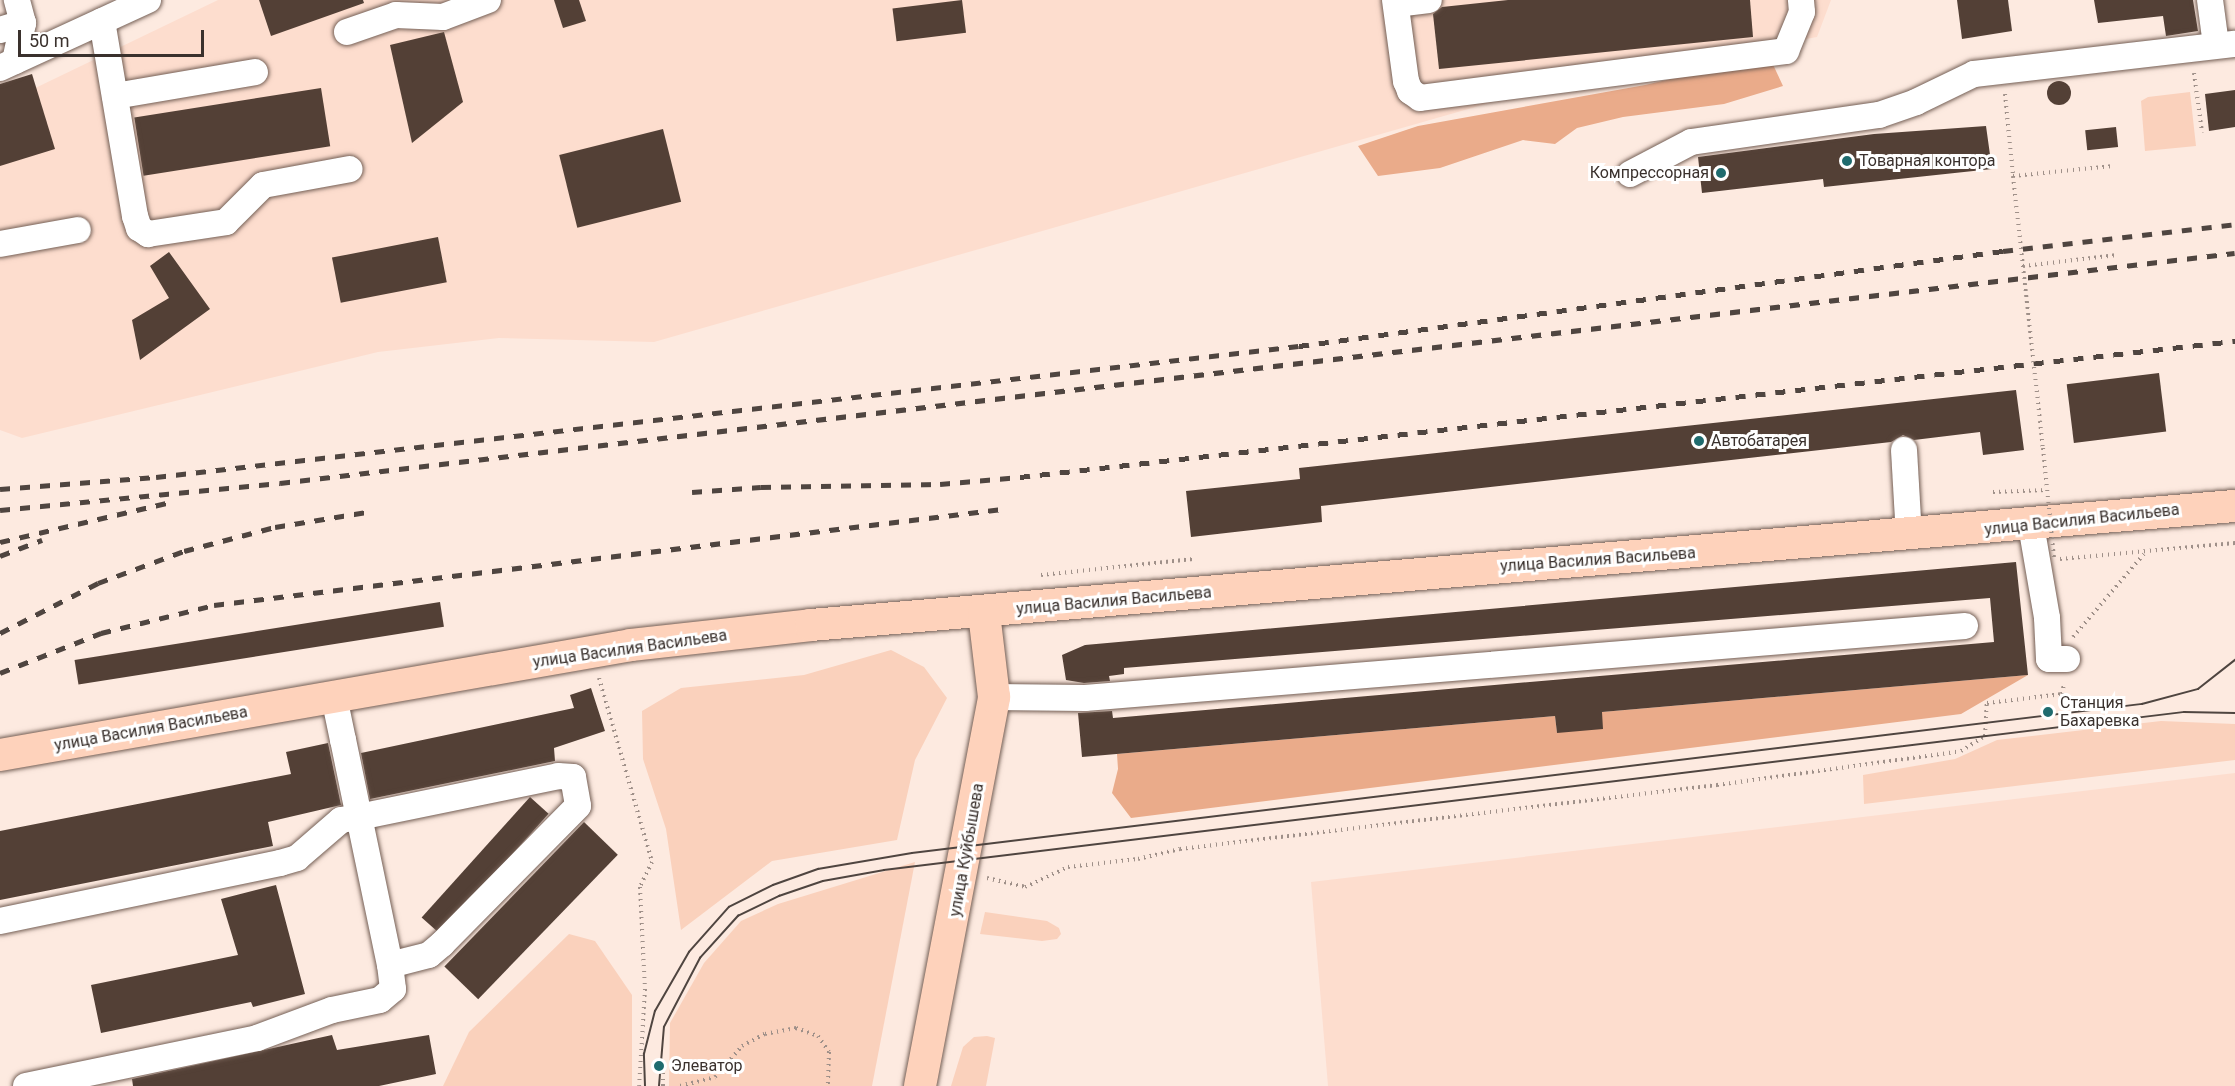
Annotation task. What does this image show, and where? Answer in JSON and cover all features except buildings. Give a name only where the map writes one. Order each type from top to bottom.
[{"type":"main road","name":"улица Василия Васильева","points":[[0,755],[631,645],[984,612],[1910,536],[2235,506]]},
{"type":"main road","name":"улица Куйбышева","points":[[920,1086],[963,872],[994,697],[984,612]]},
{"type":"street","points":[[8,64],[148,0]]},
{"type":"street","points":[[347,32],[396,15],[443,17],[488,0]]},
{"type":"street","points":[[1429,0],[1396,2],[1406,81],[1410,91],[1420,98],[1786,51],[1802,12],[1801,0]]},
{"type":"street","points":[[1630,174],[1691,142],[1879,115],[1916,102],[1974,74],[2226,44],[2210,0]]},
{"type":"street","points":[[8,64],[13,18]]},
{"type":"street","points":[[102,21],[135,216],[139,228],[148,234],[226,222],[263,185],[350,169]]},
{"type":"street","points":[[115,96],[255,72]]},
{"type":"street","points":[[0,244],[78,230]]},
{"type":"street","points":[[1904,450],[1910,536]]},
{"type":"street","points":[[2031,525],[2047,618],[2049,659],[2066,652]]},
{"type":"street","points":[[994,697],[1085,698],[1965,626]]},
{"type":"street","points":[[26,1086],[257,1038],[332,1010],[380,1000],[393,989],[390,965],[334,697]]},
{"type":"street","points":[[0,921],[297,858],[341,820],[567,774],[573,777],[579,795],[574,810],[429,955],[390,965]]},
{"type":"path","points":[[2190,48],[2202,132]]},
{"type":"path","points":[[2003,69],[2055,559],[2130,551],[2144,554],[2235,543]]},
{"type":"path","points":[[2013,176],[2114,166]]},
{"type":"path","points":[[2023,266],[2117,255]]},
{"type":"path","points":[[1993,492],[2047,490]]},
{"type":"path","points":[[2066,652],[2144,554]]},
{"type":"path","points":[[1084,571],[1193,559]]},
{"type":"path","points":[[599,677],[652,862],[640,887],[645,989],[639,1086]]},
{"type":"path","points":[[963,872],[1025,887],[1068,867],[1138,859],[1180,849],[1717,785],[1961,751],[1985,736],[1987,703],[2062,694]]},
{"type":"path","points":[[680,1086],[715,1077],[742,1046],[765,1034],[796,1028],[818,1036],[829,1052],[828,1086]]},
{"type":"path","points":[[663,1063],[663,1086]]},
{"type":"shaded area","points":[[218,0],[1831,0],[1817,37],[1577,78],[654,342],[499,338],[378,352],[22,438],[0,430],[0,105]]},
{"type":"shaded area","points":[[1769,56],[1783,86],[1724,104],[1623,117],[1577,128],[1555,144],[1523,140],[1440,168],[1378,176],[1358,146],[1418,126],[1645,85]]},
{"type":"shaded area","points":[[2190,92],[2196,146],[2145,151],[2141,101],[2148,97]]},
{"type":"shaded area","points":[[891,650],[924,667],[947,698],[915,760],[897,840],[772,861],[681,930],[666,829],[643,759],[642,711],[681,688],[804,675]]},
{"type":"shaded area","points":[[2028,675],[1961,714],[1131,818],[1112,793],[1118,769],[1117,754],[1555,716],[1557,733],[1602,712]]},
{"type":"shaded area","points":[[2161,721],[2235,724],[2235,760],[1864,804],[1863,775],[1955,759],[1997,740]]},
{"type":"shaded area","points":[[2235,773],[2235,1086],[1328,1086],[1311,882]]},
{"type":"shaded area","points":[[915,862],[872,1086],[669,1086],[670,1023],[704,963],[741,921],[778,904]]},
{"type":"shaded area","points":[[985,912],[1047,921],[1059,928],[1061,934],[1057,939],[1042,941],[980,934]]},
{"type":"shaded area","points":[[569,934],[595,941],[632,995],[632,1086],[443,1086],[469,1032]]},
{"type":"shaded area","points":[[974,1037],[995,1038],[986,1086],[951,1086],[963,1047]]},
{"type":"tram line","points":[[645,1086],[644,1054],[655,1011],[689,952],[729,907],[773,885],[818,869],[912,853],[2142,704],[2198,689],[2235,660]]},
{"type":"tram line","points":[[659,1086],[664,1027],[700,958],[738,916],[779,896],[823,881],[884,870],[2184,712],[2235,713]]},
{"type":"railway","points":[[0,489],[156,477],[1299,346],[2003,251],[2235,224]]},
{"type":"railway","points":[[0,510],[280,483],[2235,253]]},
{"type":"railway","points":[[692,492],[761,487],[940,484],[1020,477],[2235,341]]},
{"type":"railway","points":[[0,542],[166,503]]},
{"type":"railway","points":[[0,673],[101,633],[214,605],[1002,509]]},
{"type":"railway","points":[[0,633],[98,583],[184,551],[275,527],[373,511]]},
{"type":"railway","points":[[0,556],[42,540]]},
{"type":"place","name":"Товарная контора","points":[[1847,161]]},
{"type":"place","name":"Компрессорная","points":[[1721,173]]},
{"type":"place","name":"Автобатарея","points":[[1699,441]]},
{"type":"place","name":"Станция Бахаревка","points":[[2048,712]]},
{"type":"place","name":"Элеватор","points":[[659,1066]]}]
